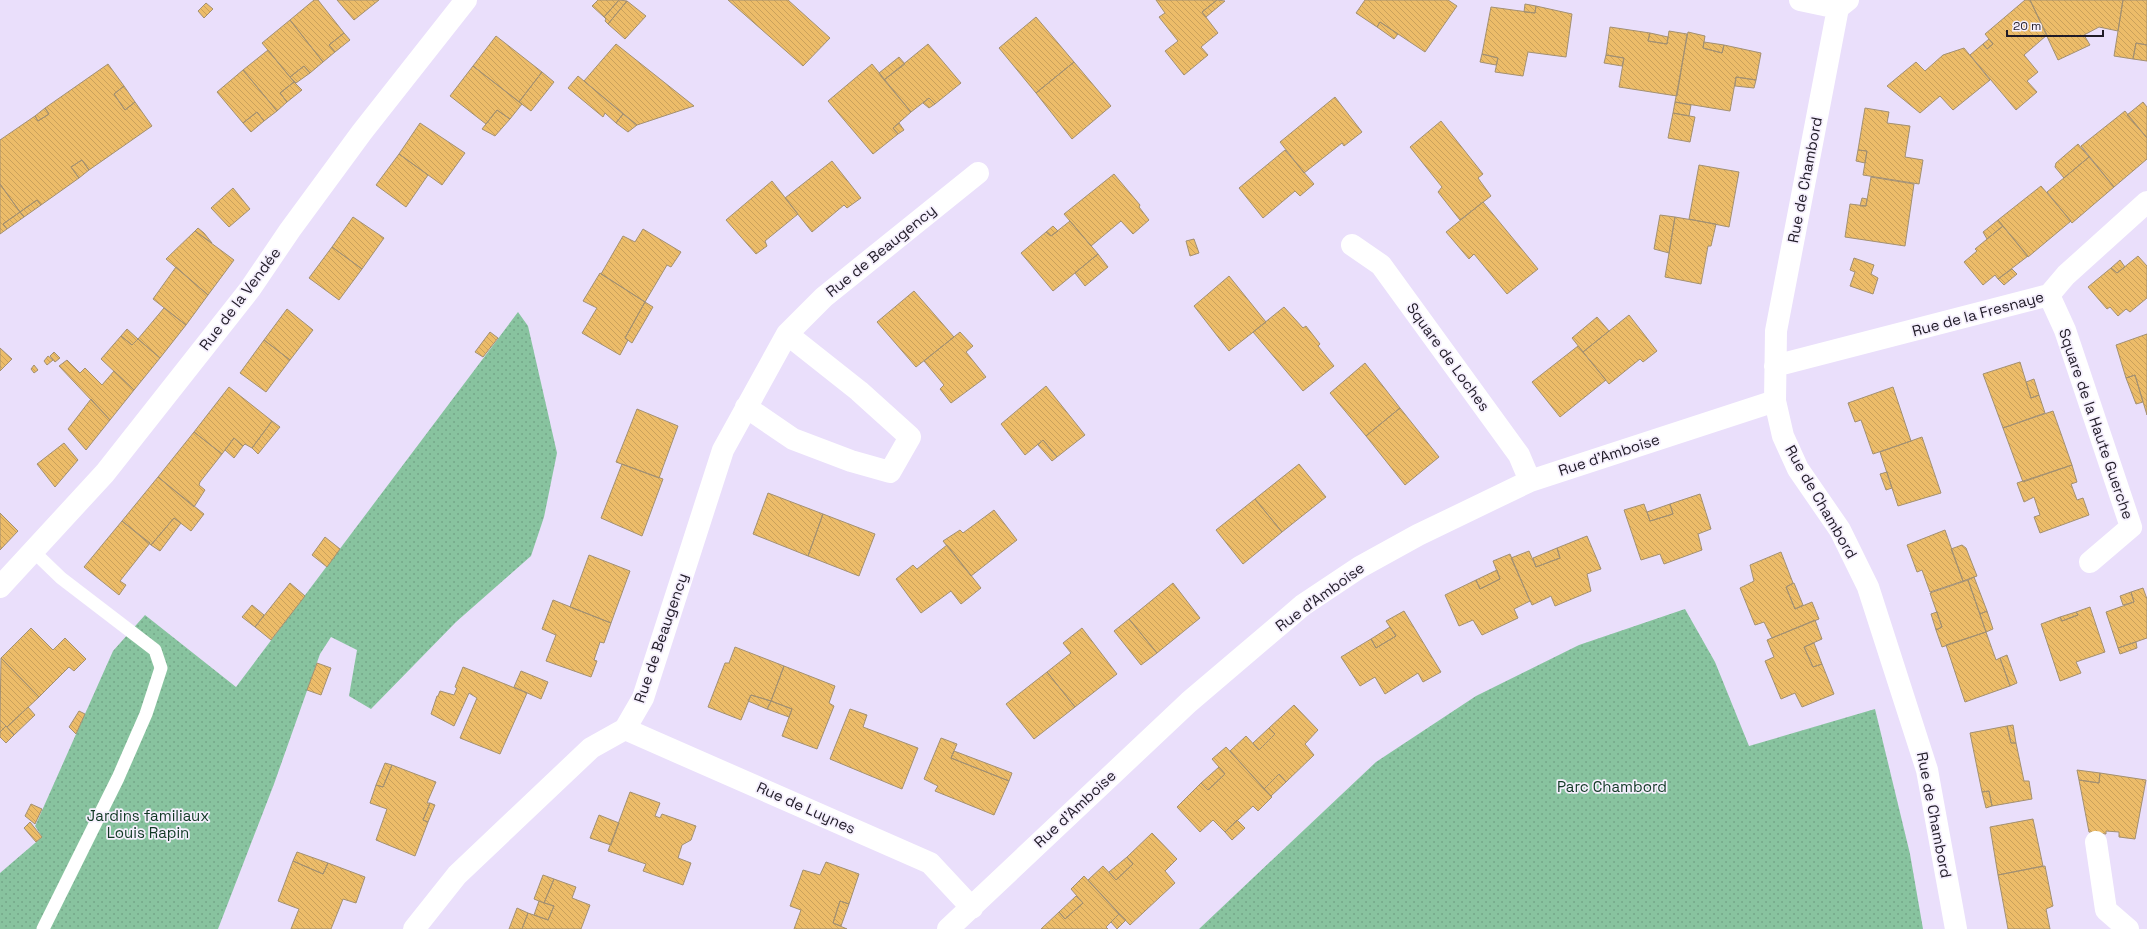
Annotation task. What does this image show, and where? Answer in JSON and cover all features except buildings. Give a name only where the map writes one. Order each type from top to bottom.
[{"type":"street","name":"Rue de la Vendée","points":[[0,587],[105,473],[250,289],[290,230],[362,132],[466,0]]},
{"type":"street","points":[[1800,0],[1843,4]]},
{"type":"street","name":"Rue de Chambord","points":[[1843,4],[1776,331],[1775,401],[1783,436],[1798,469],[1840,530],[1868,587],[1927,770],[1956,929]]},
{"type":"street","name":"Rue de Beaugency","points":[[414,929],[456,875],[494,837],[591,748],[624,729],[643,698],[723,450],[787,334],[824,297],[978,172]]},
{"type":"street","name":"Rue de la Fresnaye","points":[[1775,366],[2049,296],[2066,275],[2147,202]]},
{"type":"street","name":"Square de Loches","points":[[1352,245],[1381,265],[1519,456],[1530,481]]},
{"type":"street","name":"Square de la Haute Guerche","points":[[2049,296],[2065,330],[2131,527],[2090,562]]},
{"type":"street","points":[[746,408],[793,439],[850,461],[890,472],[910,437],[859,391],[787,334]]},
{"type":"street","name":"Rue d’Amboise","points":[[948,929],[972,908],[1188,702],[1304,605],[1360,567],[1418,535],[1530,481],[1775,401]]},
{"type":"street","name":"Rue de Luynes","points":[[624,729],[930,863],[972,908]]},
{"type":"street","points":[[2096,842],[2106,910],[2128,929]]},
{"type":"lane","points":[[33,551],[60,578],[155,650],[161,668],[146,714],[118,778],[43,929]]},
{"type":"green space","name":"Jardins familiaux Louis Rapin","points":[[518,312],[528,326],[557,453],[544,517],[531,556],[456,622],[371,709],[349,696],[357,650],[331,637],[320,654],[274,784],[218,929],[0,929],[0,873],[42,837],[35,826],[113,651],[145,615],[236,687]]},
{"type":"green space","name":"Parc Chambord","points":[[1685,609],[1715,662],[1749,746],[1875,709],[1910,854],[1923,929],[1199,929],[1376,762],[1476,696],[1579,645]]}]
